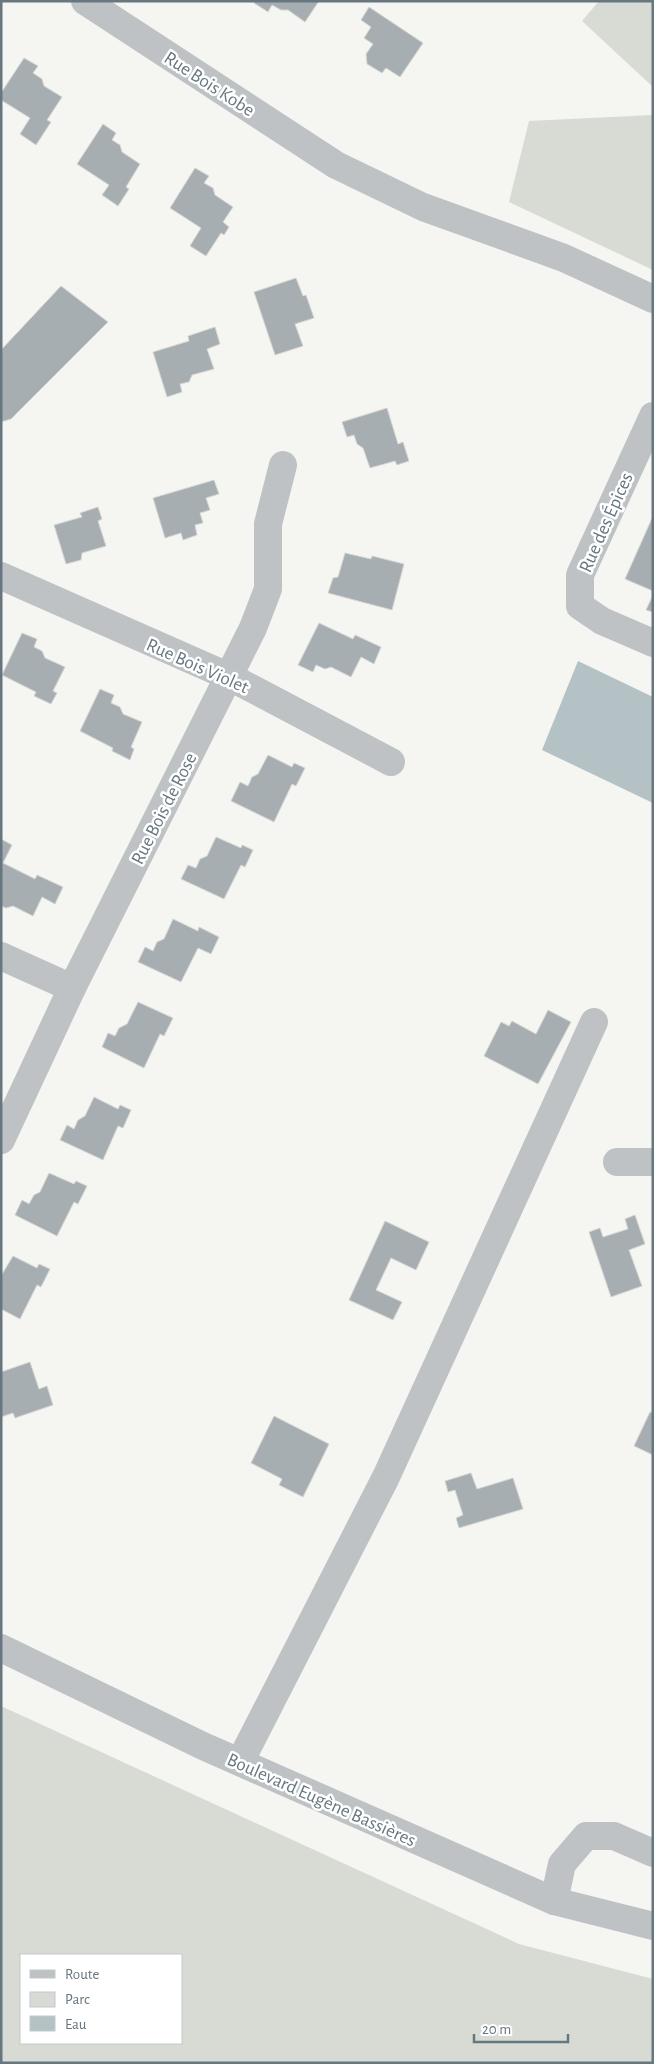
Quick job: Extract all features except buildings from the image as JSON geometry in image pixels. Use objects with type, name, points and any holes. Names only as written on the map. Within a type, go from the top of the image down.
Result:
[{"type":"street","name":"Rue Bois Kobe","points":[[85,1],[336,165],[422,207],[564,258],[653,299]]},
{"type":"street","name":"Rue des Épices","points":[[653,416],[580,575],[580,606],[602,620],[653,643]]},
{"type":"street","name":"Rue Bois de Rose","points":[[1,1140],[72,988],[230,678],[253,628],[268,589],[268,524],[283,465]]},
{"type":"street","name":"Rue Bois Violet","points":[[1,576],[230,678],[391,762]]},
{"type":"street","points":[[1,956],[72,988]]},
{"type":"street","points":[[240,1762],[386,1477],[594,1022]]},
{"type":"street","points":[[618,1162],[653,1162]]},
{"type":"street","name":"Boulevard Eugène Bassières","points":[[1,1648],[240,1762],[554,1901],[653,1926]]},
{"type":"street","points":[[554,1901],[562,1864],[586,1836],[614,1836],[653,1852]]},
{"type":"green space","points":[[599,1],[653,1],[653,87],[582,21]]},
{"type":"green space","points":[[653,115],[653,270],[509,202],[529,121]]},
{"type":"green space","points":[[1,1706],[519,1944],[653,1979],[653,2063],[1,2063]]},
{"type":"water","points":[[578,661],[653,697],[653,803],[542,750]]}]
